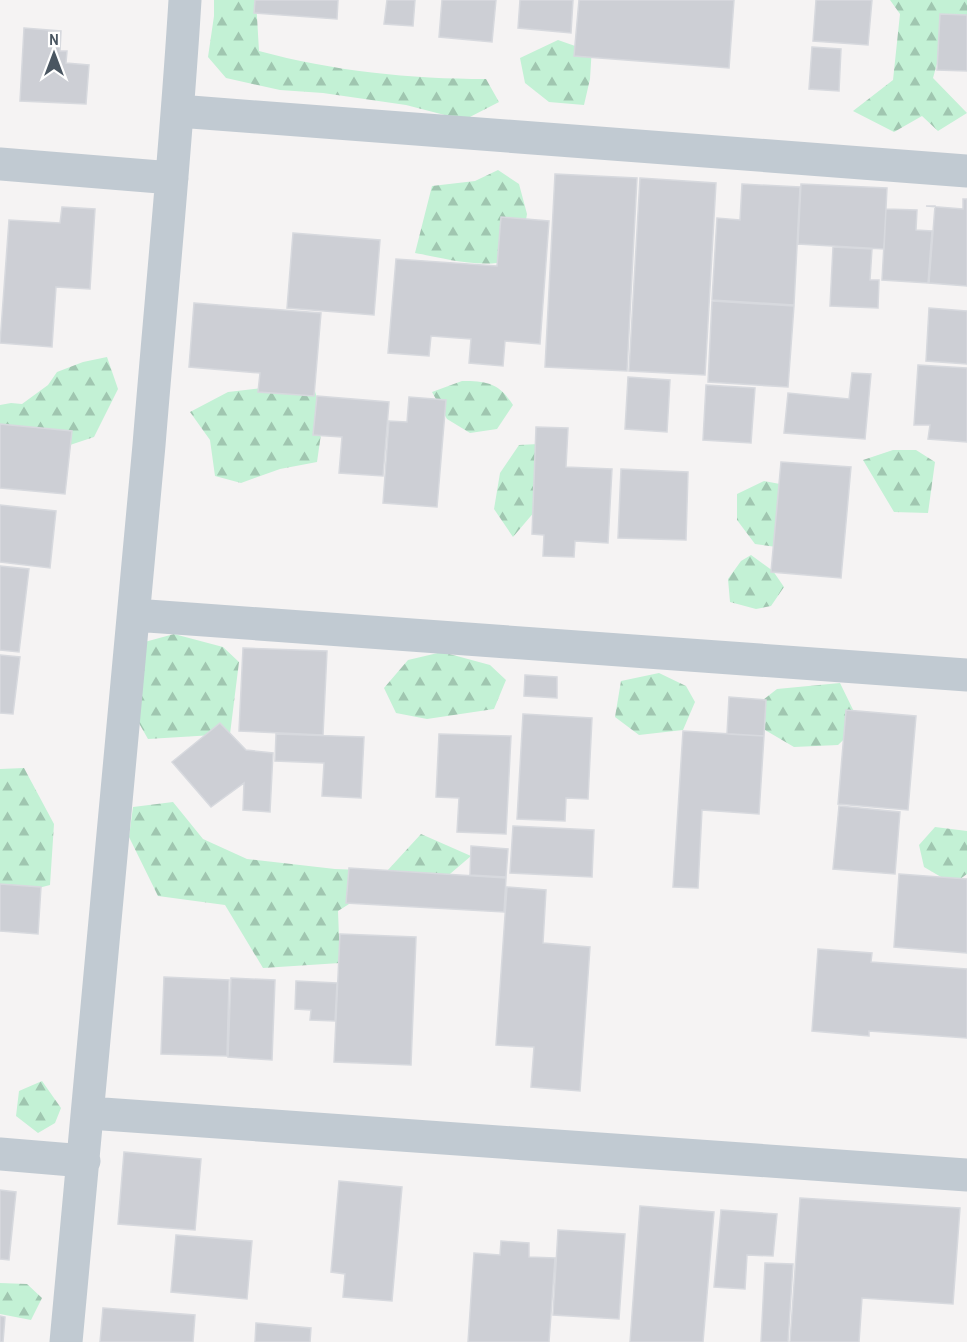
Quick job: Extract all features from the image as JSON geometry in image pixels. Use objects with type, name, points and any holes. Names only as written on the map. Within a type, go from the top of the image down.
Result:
[{"type":"street","points":[[66,1342],[134,615],[178,111],[185,0]]},
{"type":"street","points":[[178,111],[967,171]]},
{"type":"street","points":[[0,164],[172,178]]},
{"type":"street","points":[[134,615],[967,675]]},
{"type":"street","points":[[89,1113],[967,1175]]},
{"type":"street","points":[[0,1154],[84,1161]]},
{"type":"green space","points":[[214,0],[256,0],[259,51],[343,69],[429,77],[486,79],[499,102],[464,120],[406,105],[323,93],[280,90],[226,78],[208,57]]},
{"type":"green space","points":[[890,0],[967,0],[967,41],[938,60],[933,78],[967,113],[938,131],[922,116],[894,132],[853,111],[893,80],[900,14]]},
{"type":"green space","points":[[558,40],[578,47],[592,46],[590,79],[584,105],[549,102],[525,83],[520,58]]},
{"type":"green space","points":[[498,170],[519,184],[527,214],[520,255],[497,263],[483,264],[415,253],[432,186],[475,181]]},
{"type":"green space","points":[[107,357],[118,389],[94,437],[64,447],[0,437],[0,405],[22,404],[48,385],[57,372],[83,362]]},
{"type":"green space","points":[[294,376],[315,391],[323,420],[317,462],[280,469],[241,483],[215,476],[210,440],[190,412],[228,392],[271,387]]},
{"type":"green space","points":[[462,381],[492,385],[508,398],[513,405],[497,429],[470,433],[447,419],[432,392]]},
{"type":"green space","points":[[538,444],[547,497],[513,537],[494,509],[500,473],[519,445]]},
{"type":"green space","points":[[893,450],[916,450],[935,462],[928,513],[894,512],[863,460]]},
{"type":"green space","points":[[764,481],[780,484],[784,548],[755,544],[737,520],[737,494]]},
{"type":"green space","points":[[751,555],[773,571],[784,587],[771,606],[756,609],[730,602],[728,579],[741,561]]},
{"type":"green space","points":[[174,634],[223,647],[239,662],[230,734],[148,739],[128,704],[141,643]]},
{"type":"green space","points":[[442,652],[490,665],[506,680],[494,709],[427,719],[396,713],[384,688],[408,660]]},
{"type":"green space","points":[[659,673],[686,686],[695,702],[683,730],[639,735],[615,717],[621,681]]},
{"type":"green space","points":[[840,683],[860,724],[838,745],[794,747],[765,730],[754,707],[777,689]]},
{"type":"green space","points":[[24,768],[54,824],[50,885],[0,898],[0,769]]},
{"type":"green space","points":[[173,802],[203,839],[247,859],[335,869],[387,871],[421,834],[471,856],[430,891],[368,892],[338,911],[340,963],[263,968],[225,905],[158,896],[129,837],[133,807]]},
{"type":"green space","points":[[935,827],[967,831],[967,874],[953,884],[924,867],[919,845]]},
{"type":"green space","points":[[42,1081],[61,1108],[55,1123],[38,1133],[16,1116],[19,1091]]},
{"type":"green space","points":[[0,1283],[27,1284],[42,1298],[31,1320],[0,1314]]},
{"type":"building","points":[[255,0],[338,0],[337,19],[254,13]]},
{"type":"building","points":[[387,0],[415,0],[413,26],[384,24]]},
{"type":"building","points":[[442,0],[496,0],[492,42],[439,37]]},
{"type":"building","points":[[520,0],[573,0],[571,33],[518,28]]},
{"type":"building","points":[[579,0],[734,0],[729,68],[574,56]]},
{"type":"building","points":[[816,0],[872,0],[868,45],[813,41]]},
{"type":"building","points":[[940,14],[967,15],[967,71],[937,70]]},
{"type":"building","points":[[24,28],[61,31],[60,51],[67,51],[66,63],[89,65],[86,104],[20,101]]},
{"type":"building","points":[[812,47],[841,49],[839,91],[809,89]]},
{"type":"building","points":[[555,174],[637,178],[627,371],[545,367]]},
{"type":"building","points":[[640,178],[716,183],[705,375],[629,371]]},
{"type":"building","points":[[742,184],[800,187],[794,305],[712,300],[717,218],[740,220]]},
{"type":"building","points":[[801,184],[887,188],[884,249],[798,244]]},
{"type":"building","points":[[963,199],[967,199],[967,286],[929,283],[935,207],[963,209]]},
{"type":"building","points":[[62,207],[95,209],[90,289],[56,287],[52,347],[0,343],[9,220],[60,223]]},
{"type":"building","points":[[886,209],[917,210],[916,230],[932,231],[928,283],[882,280]]},
{"type":"building","points":[[501,217],[549,221],[540,344],[505,341],[503,366],[469,363],[471,339],[431,336],[429,356],[388,353],[396,259],[497,266]]},
{"type":"building","points":[[293,233],[380,240],[374,315],[287,308]]},
{"type":"building","points":[[833,247],[872,249],[870,280],[879,280],[878,308],[830,306]]},
{"type":"building","points":[[712,301],[794,306],[788,387],[708,382]]},
{"type":"building","points":[[194,303],[321,313],[314,396],[258,392],[260,373],[189,367]]},
{"type":"building","points":[[929,308],[967,311],[967,364],[926,361]]},
{"type":"building","points":[[918,365],[967,368],[967,442],[928,439],[930,425],[914,425]]},
{"type":"building","points":[[852,373],[871,374],[865,439],[784,433],[788,393],[849,399]]},
{"type":"building","points":[[628,377],[670,380],[667,432],[625,429]]},
{"type":"building","points":[[706,385],[755,388],[751,443],[703,440]]},
{"type":"building","points":[[317,396],[389,402],[383,476],[339,473],[342,437],[313,435]]},
{"type":"building","points":[[409,397],[446,400],[437,507],[383,503],[389,421],[407,422]]},
{"type":"building","points":[[0,424],[72,431],[65,494],[0,488]]},
{"type":"building","points":[[536,427],[568,428],[566,467],[612,469],[608,543],[575,541],[574,557],[543,556],[544,535],[532,534]]},
{"type":"building","points":[[781,462],[851,467],[841,578],[771,572]]},
{"type":"building","points":[[621,469],[688,472],[686,540],[618,538]]},
{"type":"building","points":[[0,505],[56,511],[50,568],[0,562]]},
{"type":"building","points":[[0,566],[29,569],[19,652],[0,650]]},
{"type":"building","points":[[243,648],[327,651],[323,735],[239,731]]},
{"type":"building","points":[[0,655],[20,657],[13,714],[0,713]]},
{"type":"building","points":[[525,675],[557,677],[557,698],[524,696]]},
{"type":"building","points":[[729,697],[766,700],[764,736],[727,734]]},
{"type":"building","points":[[846,710],[916,716],[908,810],[838,804]]},
{"type":"building","points":[[523,714],[592,718],[588,799],[566,798],[565,821],[517,819]]},
{"type":"building","points":[[220,723],[246,750],[273,753],[270,812],[243,810],[244,783],[211,807],[172,762]]},
{"type":"building","points":[[683,731],[764,736],[759,814],[702,810],[698,888],[673,887]]},
{"type":"building","points":[[276,734],[364,737],[361,798],[322,796],[324,763],[275,761]]},
{"type":"building","points":[[439,734],[511,736],[506,834],[457,832],[459,798],[436,797]]},
{"type":"building","points":[[839,806],[900,812],[895,874],[833,869]]},
{"type":"building","points":[[513,826],[594,830],[592,877],[510,873]]},
{"type":"building","points":[[471,846],[508,849],[506,877],[470,875]]},
{"type":"building","points":[[349,868],[506,878],[504,912],[346,903]]},
{"type":"building","points":[[899,874],[967,879],[967,953],[894,947]]},
{"type":"building","points":[[0,884],[41,887],[38,934],[0,931]]},
{"type":"building","points":[[507,887],[546,890],[543,943],[590,947],[580,1091],[531,1087],[534,1047],[496,1045]]},
{"type":"building","points":[[340,934],[416,937],[411,1065],[334,1062]]},
{"type":"building","points":[[818,949],[872,953],[871,962],[967,969],[967,1038],[869,1031],[869,1036],[812,1031]]},
{"type":"building","points":[[164,977],[229,980],[227,1056],[161,1054]]},
{"type":"building","points":[[231,978],[275,980],[272,1060],[228,1057]]},
{"type":"building","points":[[296,981],[337,983],[335,1021],[310,1020],[311,1010],[295,1009]]},
{"type":"building","points":[[124,1152],[201,1159],[195,1230],[118,1224]]},
{"type":"building","points":[[339,1181],[402,1187],[392,1301],[343,1297],[345,1274],[331,1272]]},
{"type":"building","points":[[0,1190],[16,1192],[9,1260],[0,1259]]},
{"type":"building","points":[[800,1198],[960,1208],[953,1304],[862,1298],[859,1342],[790,1342]]},
{"type":"building","points":[[640,1206],[714,1212],[703,1342],[630,1342]]},
{"type":"building","points":[[721,1210],[777,1214],[773,1256],[747,1255],[745,1289],[714,1287]]},
{"type":"building","points":[[558,1230],[625,1234],[619,1319],[553,1315]]},
{"type":"building","points":[[176,1235],[252,1241],[247,1299],[171,1292]]},
{"type":"building","points":[[501,1241],[529,1243],[529,1257],[555,1258],[549,1342],[468,1342],[474,1253],[500,1255]]},
{"type":"building","points":[[765,1263],[793,1264],[788,1342],[761,1342]]},
{"type":"building","points":[[103,1308],[195,1315],[193,1342],[100,1342]]},
{"type":"building","points":[[0,1316],[5,1317],[3,1342],[0,1342]]},
{"type":"building","points":[[256,1323],[311,1328],[310,1342],[255,1342]]}]
